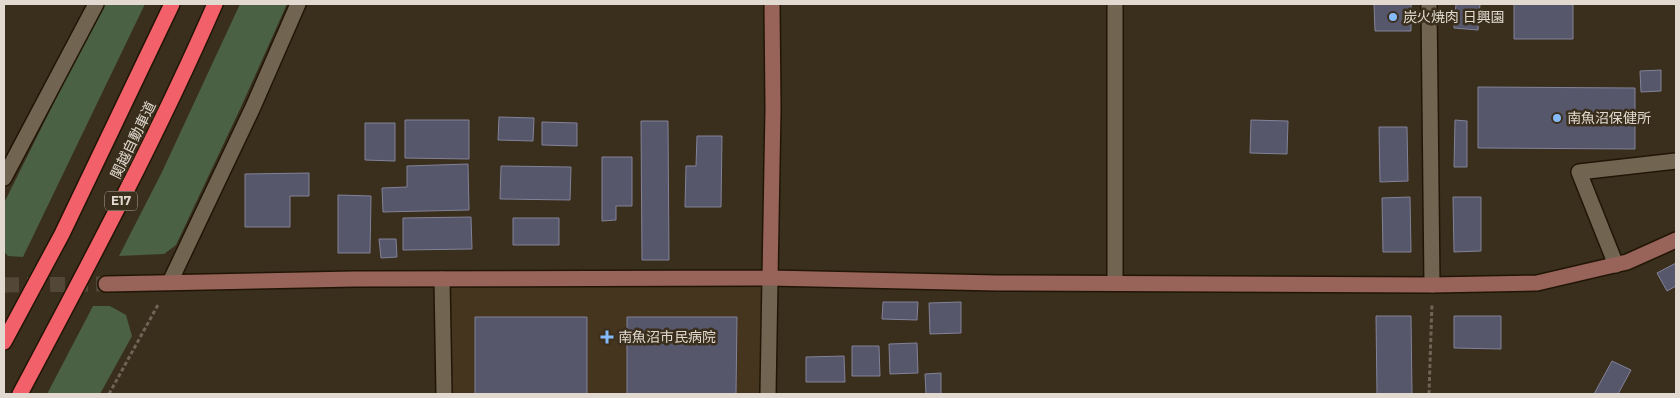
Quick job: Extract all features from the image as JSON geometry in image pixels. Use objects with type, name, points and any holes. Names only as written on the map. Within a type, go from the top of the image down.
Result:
[{"type":"highway","name":"関越自動車道","points":[[4,342],[62,234],[172,4]]},
{"type":"highway","name":"関越自動車道","points":[[20,394],[100,243],[188,64],[214,4]]},
{"type":"street","points":[[4,178],[96,4]]},
{"type":"street","points":[[170,282],[254,107],[298,4]]},
{"type":"street","points":[[768,394],[773,109],[772,4]]},
{"type":"street","points":[[1115,4],[1115,283]]},
{"type":"street","points":[[1429,4],[1432,284]]},
{"type":"street","points":[[1616,265],[1579,172],[1676,161]]},
{"type":"street","points":[[106,284],[442,279],[770,278],[997,283],[1537,283],[1627,262],[1676,240]]},
{"type":"street","points":[[442,279],[444,394]]},
{"type":"path","points":[[109,394],[170,282]]},
{"type":"path","points":[[1429,394],[1432,284]]},
{"type":"shaded area","name":"南魚沼市民病院","points":[[770,278],[774,394],[444,394],[442,279]]},
{"type":"green space","points":[[103,4],[145,4],[23,257],[8,256],[4,252],[4,203]]},
{"type":"green space","points":[[240,4],[287,4],[176,245],[164,254],[119,256],[162,172]]},
{"type":"green space","points":[[93,306],[110,306],[126,315],[132,336],[100,394],[47,394]]},
{"type":"building","name":"炭火焼肉 日興園","points":[[1374,4],[1411,4],[1411,31],[1375,31]]},
{"type":"building","points":[[1456,4],[1480,4],[1478,30],[1454,28]]},
{"type":"building","points":[[1514,4],[1573,4],[1573,39],[1514,39]]},
{"type":"building","points":[[1661,70],[1661,91],[1641,92],[1640,71]]},
{"type":"building","name":"南魚沼保健所","points":[[1478,87],[1635,88],[1635,149],[1478,148]]},
{"type":"building","points":[[499,117],[534,118],[533,141],[498,140]]},
{"type":"building","points":[[405,120],[469,120],[469,159],[405,158]]},
{"type":"building","points":[[1251,120],[1288,121],[1287,154],[1250,153]]},
{"type":"building","points":[[1455,120],[1467,121],[1467,167],[1454,167]]},
{"type":"building","points":[[641,121],[668,121],[669,260],[642,260]]},
{"type":"building","points":[[542,122],[577,123],[577,146],[542,145]]},
{"type":"building","points":[[365,123],[395,123],[395,161],[365,160]]},
{"type":"building","points":[[1379,127],[1407,127],[1408,181],[1380,182]]},
{"type":"building","points":[[697,136],[722,136],[721,207],[685,207],[686,166],[696,166]]},
{"type":"building","points":[[602,157],[632,157],[632,206],[616,206],[616,220],[602,221]]},
{"type":"building","points":[[468,164],[469,210],[383,212],[382,188],[407,187],[407,166]]},
{"type":"building","points":[[501,166],[571,167],[570,200],[500,199]]},
{"type":"building","points":[[309,173],[309,196],[290,196],[290,227],[245,227],[245,174]]},
{"type":"building","points":[[338,195],[371,196],[370,253],[338,253]]},
{"type":"building","points":[[1410,197],[1411,252],[1383,252],[1382,198]]},
{"type":"building","points":[[1453,197],[1481,197],[1481,251],[1454,252]]},
{"type":"building","points":[[471,217],[472,249],[403,250],[403,218]]},
{"type":"building","points":[[513,218],[559,218],[559,245],[513,245]]},
{"type":"building","points":[[379,239],[396,239],[397,257],[381,258]]},
{"type":"building","points":[[1676,263],[1676,286],[1667,291],[1657,273]]},
{"type":"building","points":[[883,302],[918,302],[917,320],[882,319]]},
{"type":"building","points":[[961,302],[961,333],[930,334],[929,303]]},
{"type":"building","points":[[1376,316],[1411,316],[1412,394],[1377,394]]},
{"type":"building","points":[[1454,316],[1501,316],[1501,349],[1454,348]]},
{"type":"building","points":[[475,317],[587,317],[587,394],[475,394]]},
{"type":"building","points":[[627,317],[737,317],[736,394],[627,394]]},
{"type":"building","points":[[917,343],[918,373],[890,374],[889,344]]},
{"type":"building","points":[[852,346],[879,346],[880,376],[852,376]]},
{"type":"building","points":[[844,356],[845,382],[806,382],[806,357]]},
{"type":"building","points":[[1612,361],[1631,370],[1618,394],[1594,394]]},
{"type":"building","points":[[941,373],[941,394],[926,394],[925,374]]},
{"type":"tunnel","points":[[4,285],[106,284]]},
{"type":"place","name":"炭火焼肉 日興園","points":[[1393,17]]},
{"type":"place","name":"南魚沼保健所","points":[[1557,118]]},
{"type":"place","name":"南魚沼市民病院","points":[[607,337]]}]
